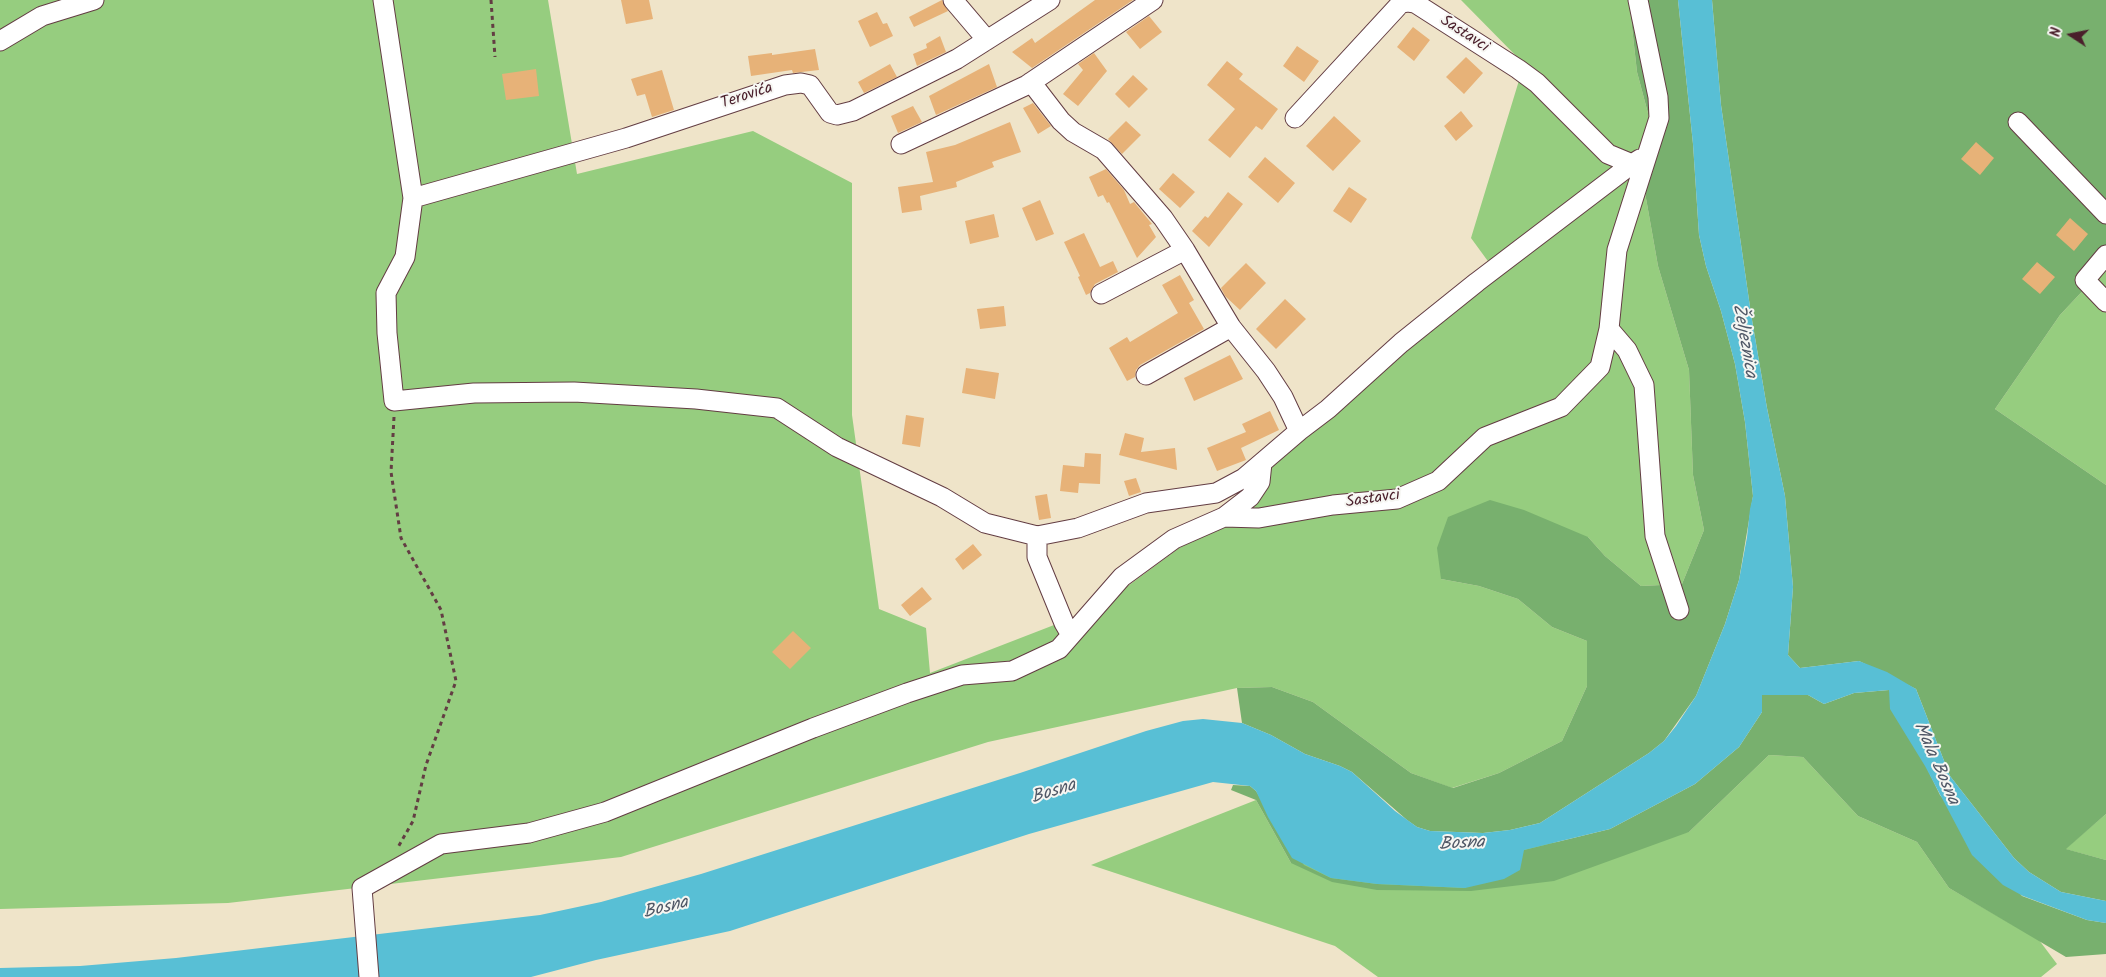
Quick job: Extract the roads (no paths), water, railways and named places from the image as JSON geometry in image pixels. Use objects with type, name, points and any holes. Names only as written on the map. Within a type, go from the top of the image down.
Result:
[{"type":"street","points":[[0,41],[42,16],[94,0]]},
{"type":"street","points":[[383,0],[412,198],[405,257],[386,293],[387,333],[394,402],[474,392],[574,392],[696,399],[777,408],[837,447],[942,496],[985,523],[1037,536],[1078,528],[1146,503],[1216,493],[1244,478],[1299,430],[1328,409],[1400,343],[1477,282],[1639,160]]},
{"type":"street","points":[[954,0],[987,40]]},
{"type":"street","name":"Terovića","points":[[412,198],[626,138],[785,85],[801,82],[810,85],[830,113],[837,115],[853,111],[948,63],[1050,0]]},
{"type":"street","points":[[901,144],[1031,82],[1153,0]]},
{"type":"street","name":"Sastavci","points":[[1224,516],[1259,518],[1333,505],[1397,500],[1438,481],[1485,437],[1561,407],[1600,367],[1609,330],[1617,250],[1639,160],[1654,139],[1659,118],[1658,97],[1638,0]]},
{"type":"street","name":"Sastavci","points":[[1295,118],[1401,3],[1408,2],[1415,3],[1518,69],[1537,84],[1608,154],[1639,160]]},
{"type":"street","points":[[1031,82],[1066,126],[1100,147],[1163,218],[1185,250],[1231,327],[1266,371],[1283,397],[1299,430]]},
{"type":"street","points":[[2018,122],[2106,214]]},
{"type":"street","points":[[1101,294],[1185,250]]},
{"type":"street","points":[[2106,255],[2085,280],[2106,302]]},
{"type":"street","points":[[1146,376],[1231,327]]},
{"type":"street","points":[[1609,330],[1627,350],[1644,386],[1655,536],[1679,610]]},
{"type":"street","points":[[369,977],[362,888],[441,844],[529,833],[605,812],[813,728],[907,693],[962,675],[1012,671],[1059,649],[1122,577],[1174,539],[1224,516],[1250,497],[1260,482],[1262,463]]},
{"type":"street","points":[[1037,536],[1037,556],[1064,623],[1071,635]]},
{"type":"water","points":[[1678,0],[1712,0],[1721,105],[1751,314],[1767,408],[1785,496],[1793,587],[1788,655],[1800,668],[1859,661],[1887,672],[1916,689],[1950,776],[2014,858],[2029,872],[2061,892],[2106,901],[2106,923],[2087,920],[2023,896],[2003,885],[1972,855],[1925,766],[1890,709],[1889,690],[1854,693],[1824,704],[1808,695],[1762,695],[1762,712],[1739,747],[1695,784],[1610,829],[1524,850],[1520,870],[1504,879],[1465,888],[1377,884],[1331,878],[1292,858],[1268,817],[1256,791],[1250,786],[1213,782],[1029,834],[730,931],[596,960],[531,977],[0,977],[0,968],[80,966],[176,958],[540,915],[601,902],[701,874],[1146,731],[1183,721],[1203,719],[1242,723],[1271,735],[1305,754],[1352,772],[1395,811],[1417,827],[1430,831],[1483,833],[1510,830],[1540,823],[1649,753],[1664,741],[1676,726],[1696,696],[1725,624],[1739,580],[1747,537],[1753,496],[1745,422],[1735,364],[1721,311],[1706,266],[1699,235],[1693,144]]},
{"type":"water label","name":"Željeznica","points":[[1743,341]]},
{"type":"water label","name":"Mala Bosna","points":[[1935,764]]},
{"type":"water label","name":"Bosna","points":[[1054,793]]},
{"type":"water label","name":"Bosna","points":[[1462,845]]},
{"type":"water label","name":"Bosna","points":[[666,909]]}]
